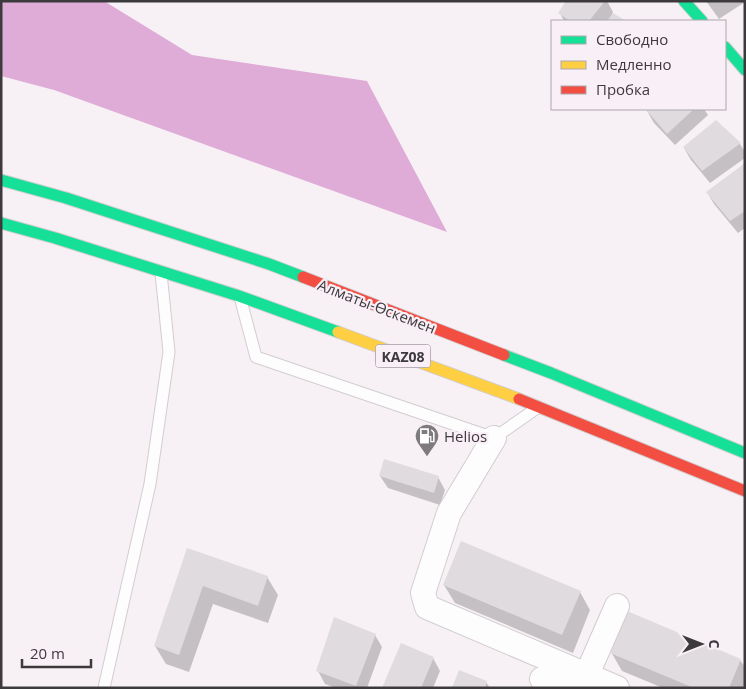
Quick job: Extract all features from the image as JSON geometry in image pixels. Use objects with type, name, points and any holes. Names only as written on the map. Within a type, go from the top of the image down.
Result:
[{"type":"main road","points":[[684,1],[701,20]]},
{"type":"main road","points":[[726,48],[745,70]]},
{"type":"main road","name":"Алматы-Өскемен","points":[[1,180],[66,198],[269,264],[551,373],[745,452]]},
{"type":"main road","name":"KAZ08","points":[[1,223],[239,296],[540,406],[745,491]]},
{"type":"street","points":[[494,438],[449,513],[423,594],[427,607],[584,681],[617,688]]},
{"type":"street","points":[[584,681],[617,606]]},
{"type":"lane","points":[[104,688],[150,484],[169,352],[161,271]]},
{"type":"lane","points":[[239,296],[256,357],[494,438],[540,406]]},
{"type":"shaded area","points":[[1,1],[104,1],[192,55],[367,81],[447,232],[54,90],[1,76]]},
{"type":"building","points":[[566,1],[605,1],[590,20],[568,20],[558,13]]},
{"type":"building","points":[[613,13],[624,20],[608,20]]},
{"type":"building","points":[[646,110],[693,110],[667,134]]},
{"type":"building","points":[[716,120],[741,143],[702,171],[683,147]]},
{"type":"building","points":[[745,163],[745,211],[730,221],[706,192]]},
{"type":"building","points":[[384,459],[439,476],[434,493],[379,476]]},
{"type":"building","points":[[461,541],[581,591],[562,635],[443,585]]},
{"type":"building","points":[[187,548],[268,576],[258,606],[203,586],[179,655],[154,646]]},
{"type":"building","points":[[627,611],[741,659],[729,688],[694,688],[610,653]]},
{"type":"building","points":[[334,617],[376,634],[356,686],[316,671]]},
{"type":"building","points":[[401,643],[434,657],[421,688],[382,688]]},
{"type":"building","points":[[459,670],[487,681],[485,688],[452,688]]},
{"type":"traffic: fast","points":[[684,1],[701,20]]},
{"type":"traffic: fast","points":[[726,48],[745,70]]},
{"type":"traffic: fast","points":[[1,180],[66,198],[269,264],[303,277]]},
{"type":"traffic: fast","points":[[1,223],[239,296],[338,332]]},
{"type":"traffic: fast","points":[[504,355],[745,453]]},
{"type":"traffic: slow","points":[[338,332],[519,399]]},
{"type":"traffic: jam","points":[[303,277],[504,355]]},
{"type":"traffic: jam","points":[[519,399],[745,491]]},
{"type":"place","name":"Helios","points":[[427,457]]}]
